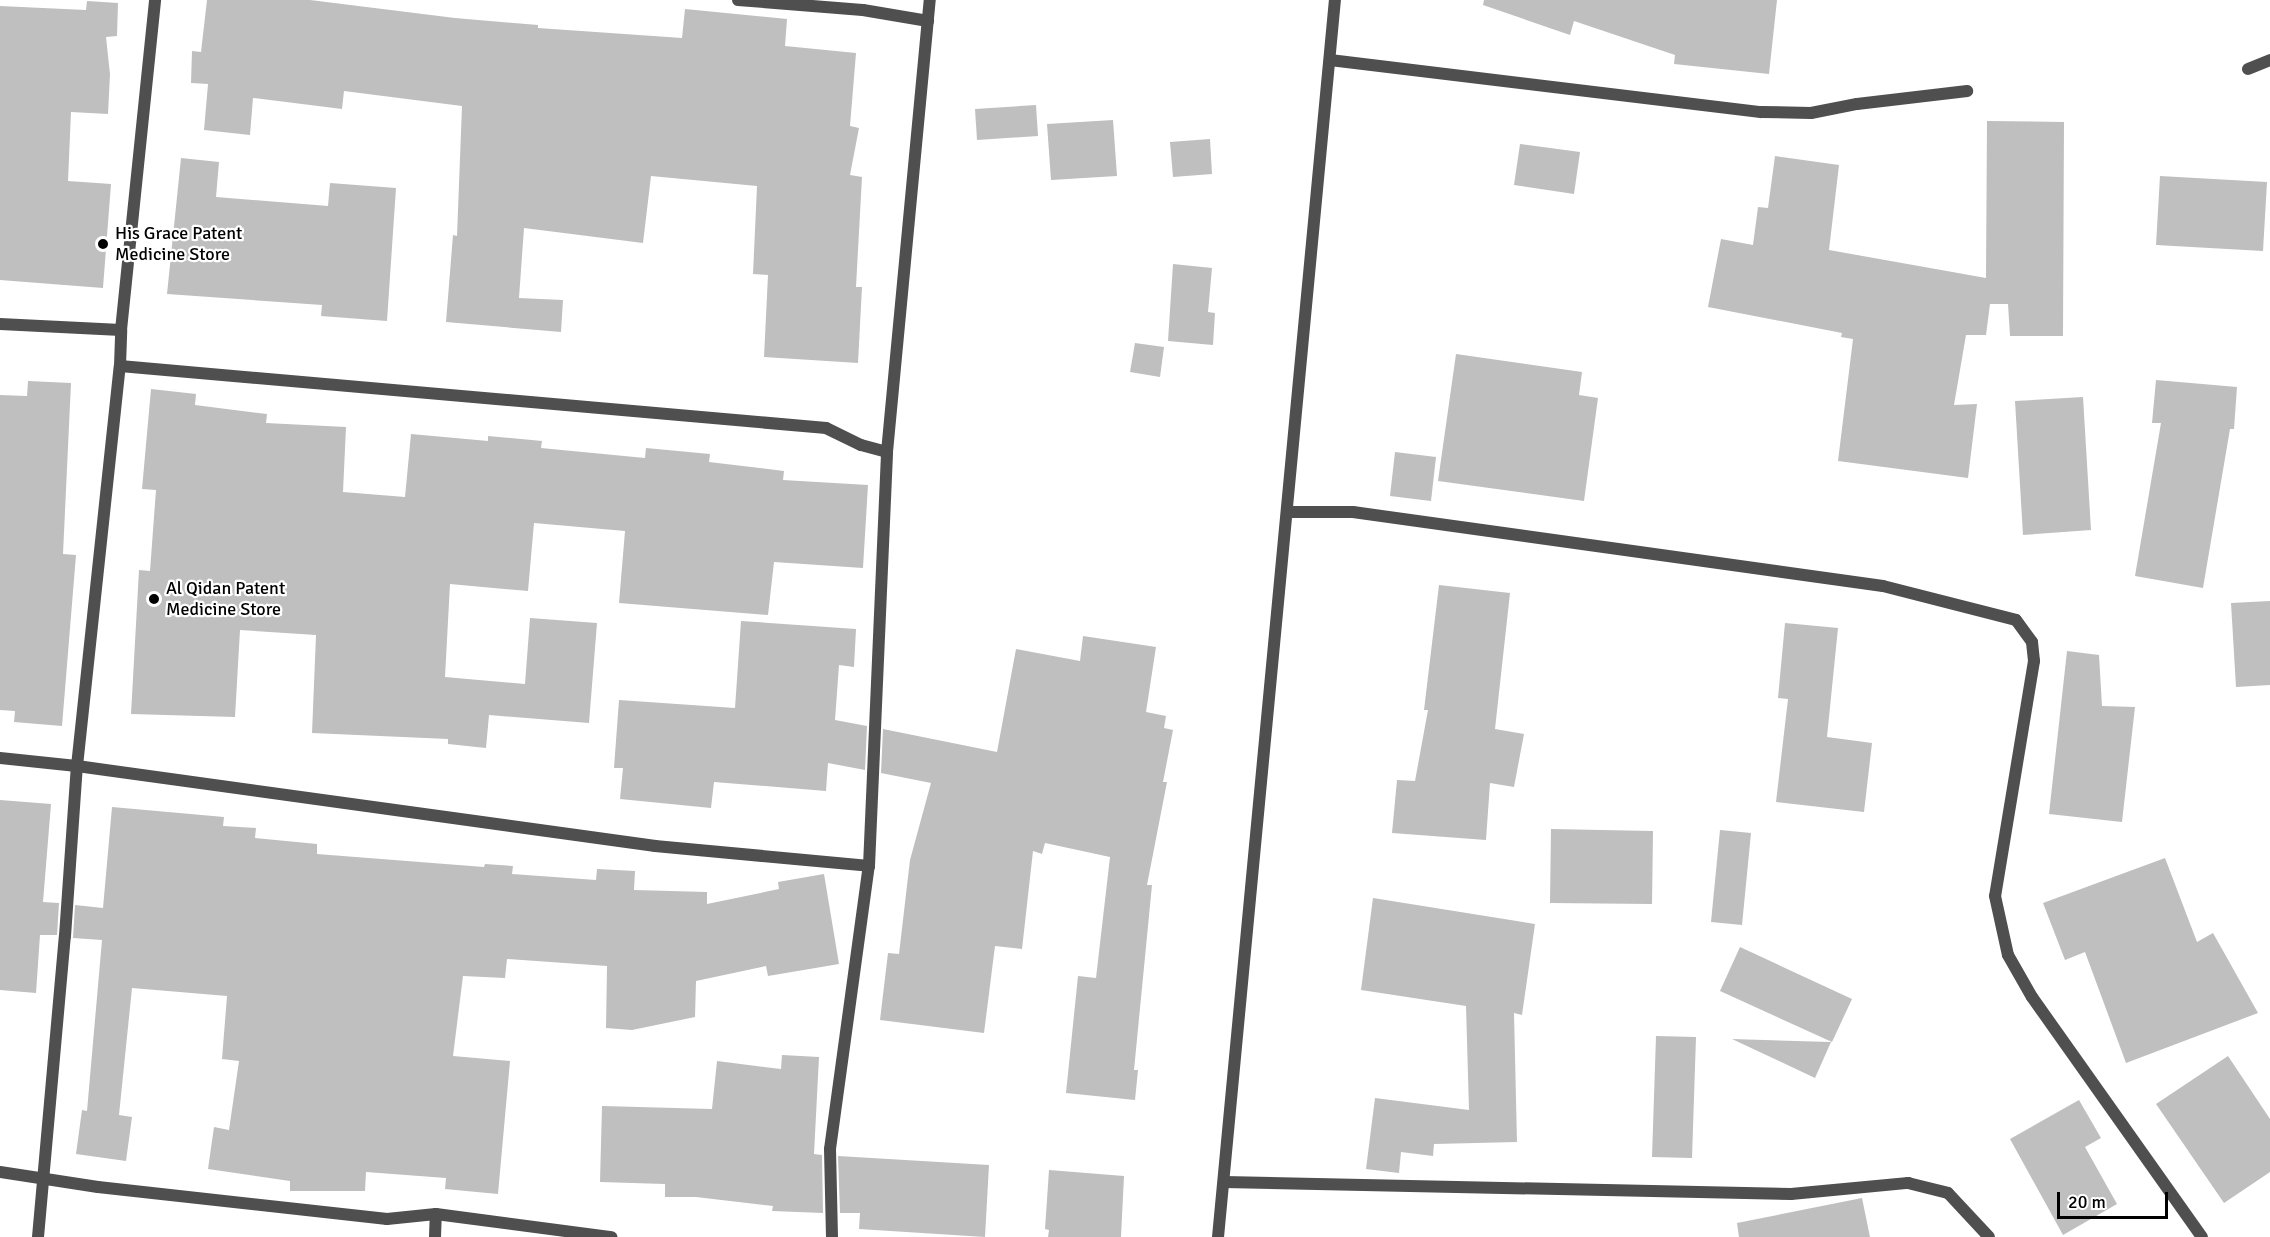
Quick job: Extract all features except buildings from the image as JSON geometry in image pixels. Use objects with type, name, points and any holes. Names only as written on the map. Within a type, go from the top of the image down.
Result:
[{"type":"street","points":[[38,1237],[45,1180],[77,766],[120,366],[121,330],[155,0]]},
{"type":"street","points":[[738,0],[863,10],[928,21]]},
{"type":"street","points":[[832,1237],[830,1149],[869,866],[887,452],[930,0]]},
{"type":"street","points":[[1218,1237],[1289,512],[1335,0]]},
{"type":"street","points":[[1330,60],[1761,112],[1812,113],[1857,104],[1967,90]]},
{"type":"street","points":[[2248,69],[2270,60]]},
{"type":"street","points":[[0,324],[121,330]]},
{"type":"street","points":[[120,366],[826,428],[861,445],[887,452]]},
{"type":"street","points":[[1289,512],[1353,512],[1883,586],[2016,620],[2032,642],[2034,661],[1995,896],[2008,955],[2032,997],[2202,1237]]},
{"type":"street","points":[[0,758],[77,766],[655,846],[869,866]]},
{"type":"street","points":[[0,1172],[45,1180],[387,1219],[436,1214],[611,1237]]},
{"type":"street","points":[[1224,1182],[1791,1194],[1908,1183],[1948,1193],[1989,1237]]},
{"type":"street","points":[[435,1237],[436,1214]]},
{"type":"place","name":"His Grace Patent Medicine Store","points":[[103,244]]},
{"type":"place","name":"Al Qidan Patent Medicine Store","points":[[154,599]]}]
